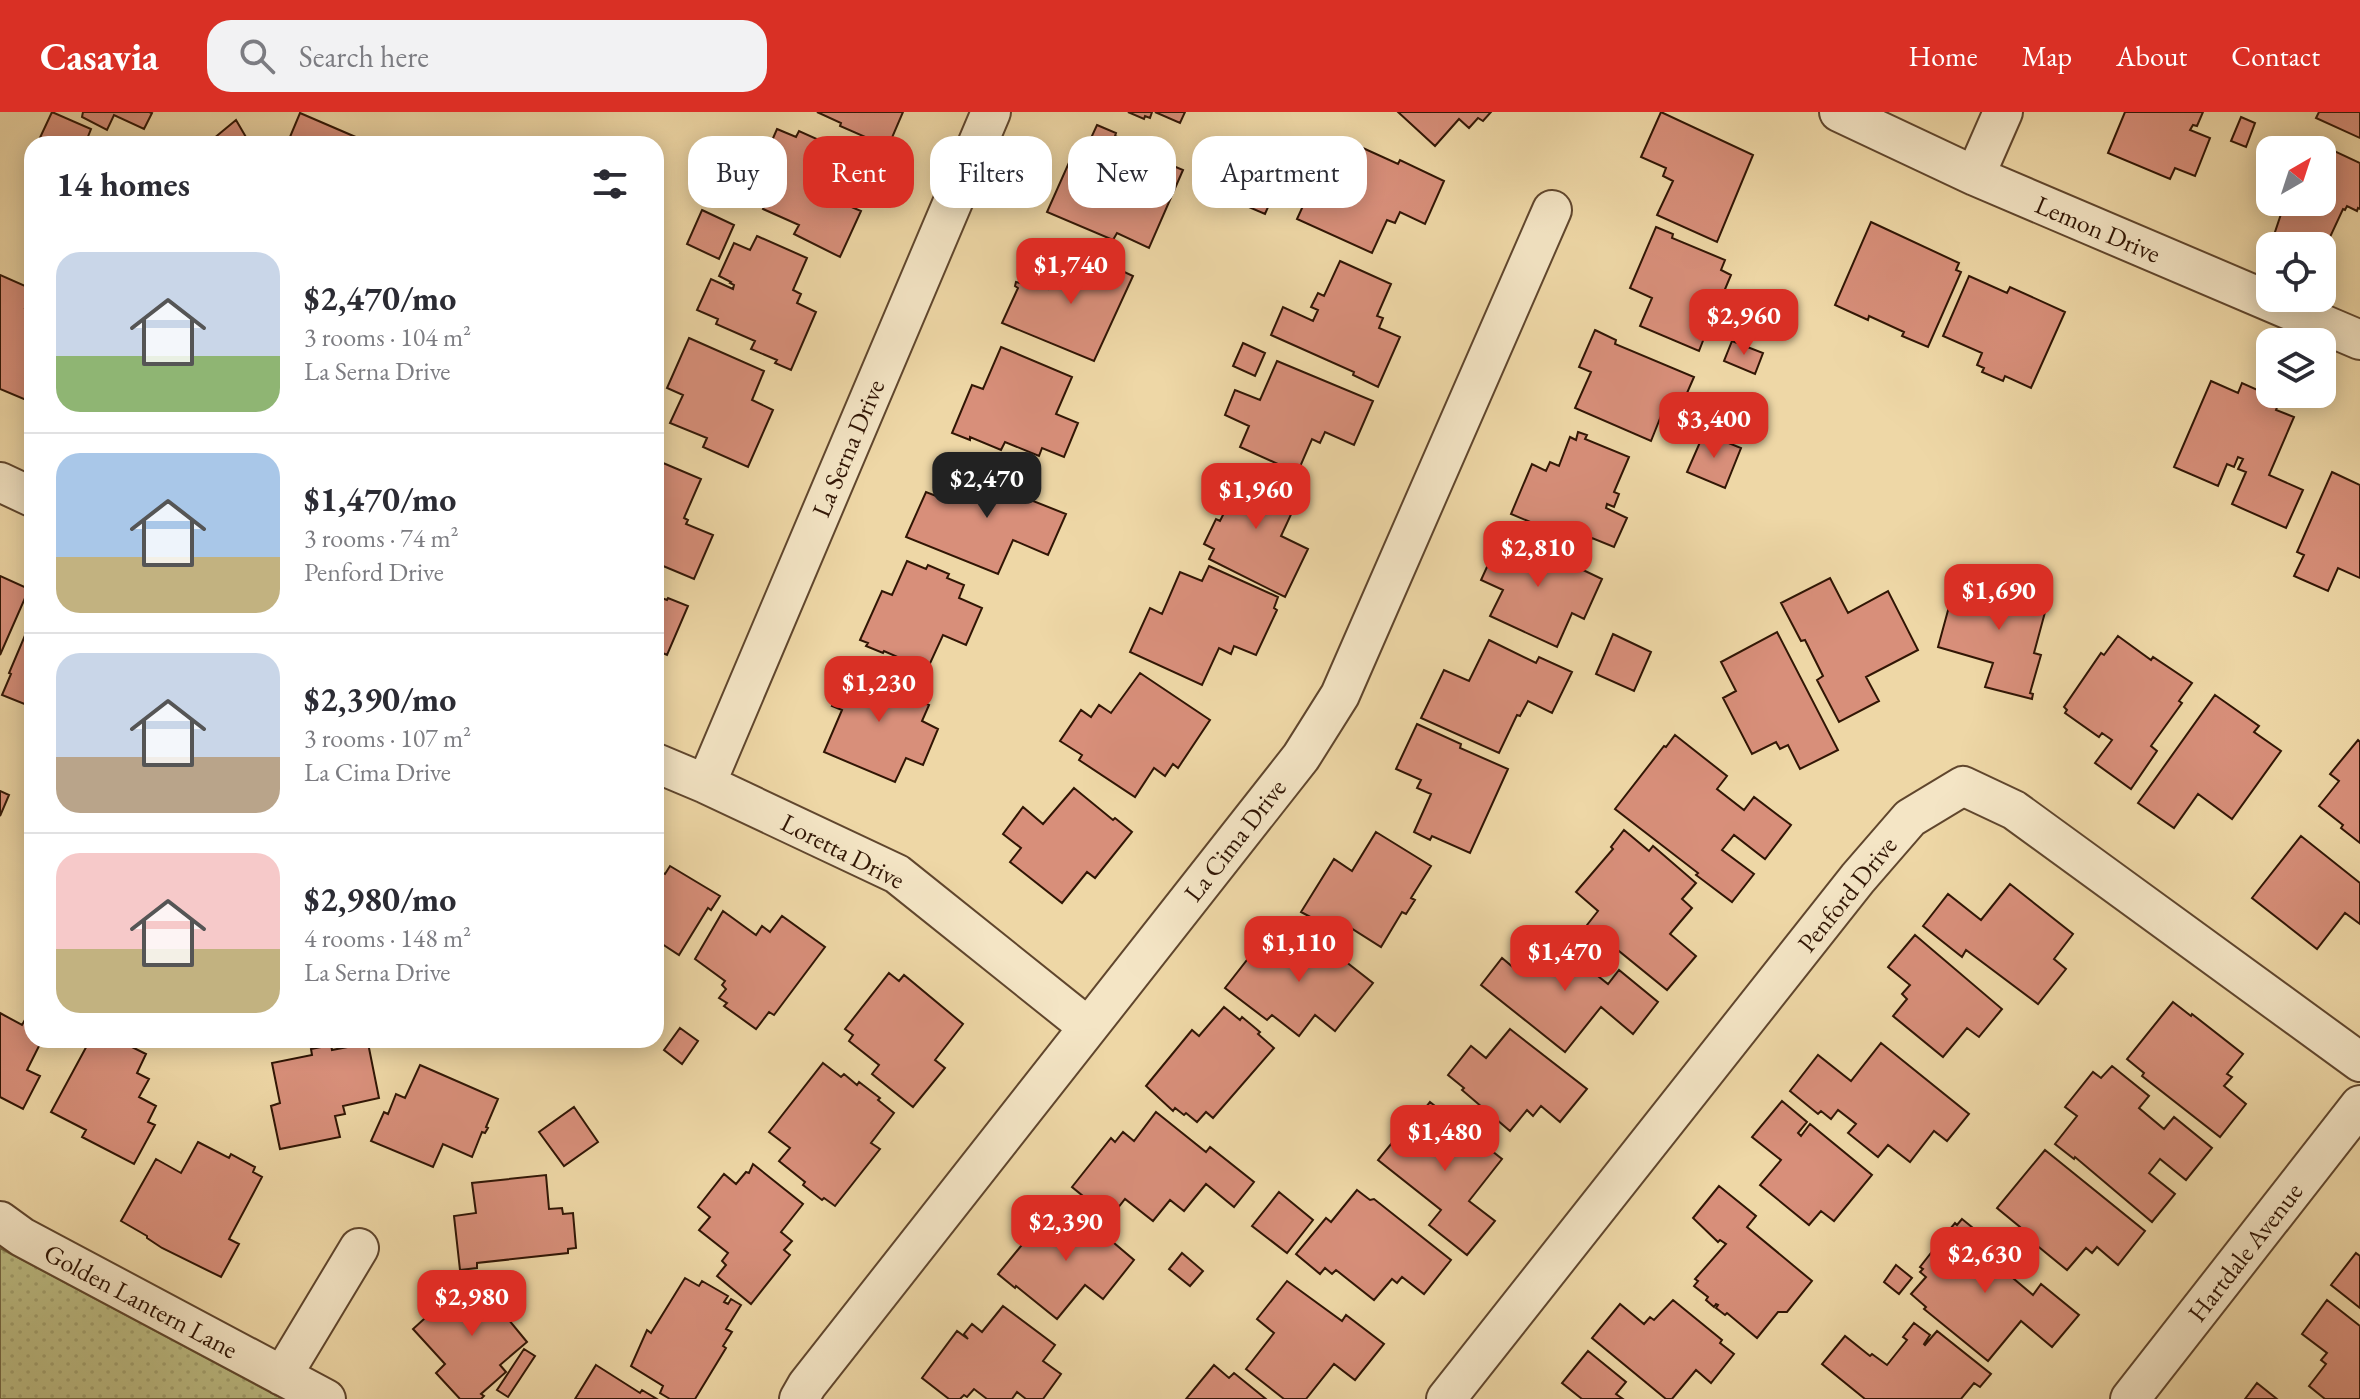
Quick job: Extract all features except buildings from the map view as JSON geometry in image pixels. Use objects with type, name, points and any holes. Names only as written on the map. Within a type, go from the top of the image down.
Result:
[{"type":"street","name":"La Serna Drive","points":[[706,784],[991,112]]},
{"type":"street","name":"Lemon Drive","points":[[1839,112],[1975,176],[2360,340]]},
{"type":"street","points":[[1975,176],[2003,112]]},
{"type":"street","name":"La Cima Drive","points":[[799,1399],[1301,757],[1340,695],[1552,210]]},
{"type":"street","points":[[0,482],[24,493]]},
{"type":"street","name":"Loretta Drive","points":[[664,766],[897,874],[1088,1027]]},
{"type":"street","name":"Penford Drive","points":[[1446,1399],[1858,878],[1910,818],[1963,786],[2014,810],[2360,1062]]},
{"type":"street","name":"Hartdale Avenue","points":[[2130,1399],[2360,1105]]},
{"type":"street","name":"Golden Lantern Lane","points":[[0,1221],[22,1237],[326,1399]]},
{"type":"street","points":[[282,1376],[359,1248]]},
{"type":"green space","points":[[0,1248],[283,1399],[0,1399]]}]
